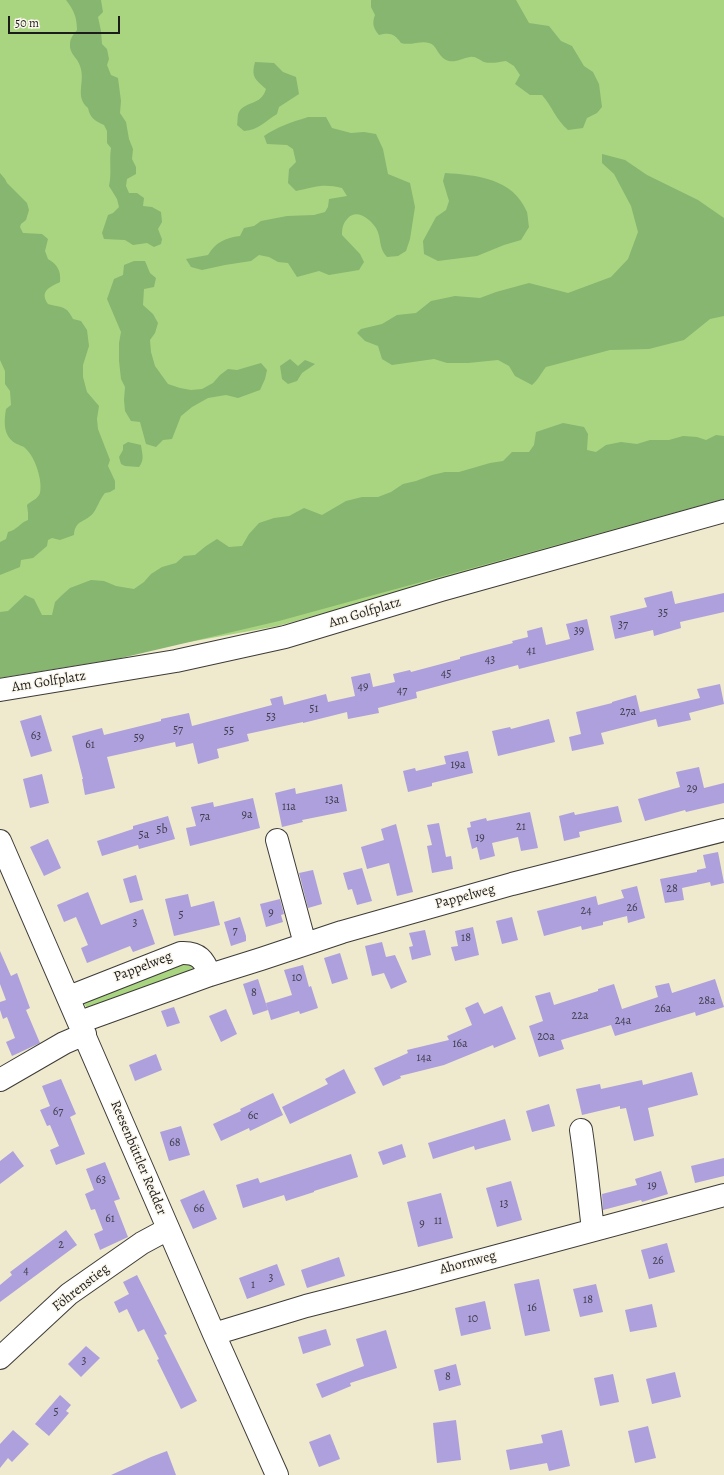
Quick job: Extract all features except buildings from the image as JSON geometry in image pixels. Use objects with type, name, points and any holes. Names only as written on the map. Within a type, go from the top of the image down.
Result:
[{"type":"street","name":"Am Golfplatz","points":[[0,690],[176,661],[285,637],[441,590],[724,511]]},
{"type":"street","name":"Pappelweg","points":[[0,1080],[64,1043],[82,1028],[210,975],[342,932],[469,896],[724,830]]},
{"type":"street","points":[[277,840],[305,944]]},
{"type":"street","name":"Reesenbüttler Redder","points":[[3,853],[82,1028],[276,1475]]},
{"type":"street","name":"Pappelweg","points":[[68,997],[181,953],[190,952],[198,956],[205,964],[210,975]]},
{"type":"street","points":[[581,1130],[587,1169],[593,1230]]},
{"type":"street","name":"Ahornweg","points":[[214,1334],[306,1306],[724,1195]]},
{"type":"street","name":"Föhrenstieg","points":[[0,1358],[69,1294],[142,1243],[168,1229]]},
{"type":"green space","points":[[0,0],[724,0],[724,500],[592,536],[468,573],[278,626],[0,676]]},
{"type":"green space","points":[[66,0],[101,0],[103,12],[98,17],[102,44],[107,49],[109,59],[107,65],[111,75],[118,78],[121,101],[120,113],[126,122],[129,139],[133,149],[132,159],[136,167],[136,174],[127,179],[126,186],[129,193],[137,193],[144,198],[143,206],[152,207],[161,212],[162,222],[158,229],[162,239],[161,244],[154,247],[147,243],[133,245],[125,240],[104,239],[102,233],[108,215],[113,213],[119,207],[117,199],[109,186],[111,148],[107,143],[107,131],[104,125],[92,117],[82,99],[82,78],[79,63],[70,47],[72,36],[77,30],[76,22],[73,11]]},
{"type":"green space","points":[[371,0],[516,0],[529,23],[549,26],[561,41],[572,46],[584,66],[593,72],[599,84],[602,107],[597,113],[587,118],[583,128],[568,130],[560,122],[542,95],[530,95],[515,84],[520,75],[514,66],[506,61],[487,63],[472,57],[449,61],[441,56],[432,44],[423,42],[405,44],[401,43],[392,34],[379,35],[375,30],[375,15],[371,7]]},
{"type":"green space","points":[[255,62],[274,63],[283,72],[296,77],[299,94],[279,107],[277,114],[262,125],[254,129],[244,131],[237,125],[239,112],[245,106],[261,98],[266,89],[255,77],[253,71]]},
{"type":"green space","points":[[308,117],[326,117],[332,128],[351,133],[364,132],[376,134],[383,149],[388,174],[410,183],[415,207],[410,239],[406,251],[398,256],[387,257],[382,250],[378,232],[374,225],[364,216],[355,214],[348,218],[345,222],[342,235],[360,254],[364,262],[359,270],[329,275],[319,271],[297,277],[288,263],[278,262],[269,257],[259,255],[251,261],[202,270],[191,267],[186,259],[208,255],[221,241],[240,236],[244,228],[254,226],[261,221],[287,216],[314,215],[325,212],[328,207],[329,199],[347,196],[342,188],[329,186],[319,186],[296,191],[288,183],[289,169],[296,162],[293,149],[287,145],[267,144],[264,136],[279,127]]},
{"type":"green space","points":[[602,154],[625,160],[647,175],[698,200],[724,218],[724,316],[710,319],[684,340],[649,349],[610,350],[546,367],[532,385],[515,376],[509,366],[498,360],[468,363],[447,363],[434,359],[392,365],[382,359],[378,346],[365,341],[357,333],[361,329],[382,324],[397,315],[416,313],[431,301],[455,296],[480,298],[529,283],[568,293],[611,277],[628,259],[638,232],[631,206],[614,174],[602,163]]},
{"type":"green space","points":[[0,173],[7,183],[27,203],[29,210],[26,220],[20,227],[23,233],[42,234],[48,239],[45,251],[48,259],[59,271],[60,282],[47,290],[45,293],[48,304],[66,309],[73,319],[81,321],[87,330],[89,346],[83,365],[83,377],[87,392],[99,406],[97,419],[98,429],[110,460],[108,466],[115,481],[115,489],[105,493],[94,512],[76,526],[74,535],[60,540],[52,538],[48,540],[47,546],[33,558],[21,560],[20,567],[0,575],[0,542],[6,539],[8,532],[14,530],[28,520],[27,505],[38,497],[41,488],[35,463],[29,453],[25,448],[11,440],[5,428],[6,409],[11,405],[10,391],[5,384],[5,371],[0,360]]},
{"type":"green space","points":[[445,173],[469,175],[492,180],[513,192],[521,201],[527,212],[529,227],[521,240],[477,256],[438,261],[424,254],[423,241],[436,217],[446,210],[449,201],[443,181]]},
{"type":"green space","points":[[134,261],[145,261],[150,273],[156,278],[154,287],[144,289],[143,305],[153,314],[158,323],[155,333],[150,340],[151,352],[155,366],[168,384],[191,390],[202,389],[213,383],[228,369],[237,370],[261,363],[267,370],[260,390],[238,398],[226,395],[208,398],[192,407],[181,416],[172,439],[163,440],[156,447],[146,444],[140,422],[131,421],[125,411],[125,387],[121,379],[119,361],[119,343],[121,332],[107,299],[114,279],[123,275],[124,265]]},
{"type":"green space","points":[[290,359],[298,366],[305,360],[315,364],[302,373],[297,381],[288,384],[282,379],[280,366]]},
{"type":"green space","points":[[563,423],[584,427],[588,434],[587,450],[596,452],[606,445],[621,442],[637,444],[650,440],[669,440],[683,436],[697,437],[706,440],[716,435],[724,436],[724,499],[279,621],[117,659],[0,678],[0,612],[8,611],[25,595],[34,599],[42,615],[52,615],[55,602],[61,596],[70,588],[91,580],[104,581],[116,586],[134,589],[144,582],[151,574],[162,567],[176,563],[184,556],[195,555],[217,539],[229,547],[242,546],[249,534],[259,523],[274,518],[289,516],[304,508],[322,515],[346,501],[362,497],[378,497],[391,492],[403,484],[432,475],[445,472],[459,472],[490,463],[503,461],[512,452],[529,452],[534,445],[536,432]]},
{"type":"green space","points":[[128,442],[141,445],[143,459],[139,467],[125,466],[121,464],[119,457],[123,450],[123,445]]},
{"type":"green space","points":[[183,957],[200,970],[87,1008],[84,1004],[84,1000]]}]
